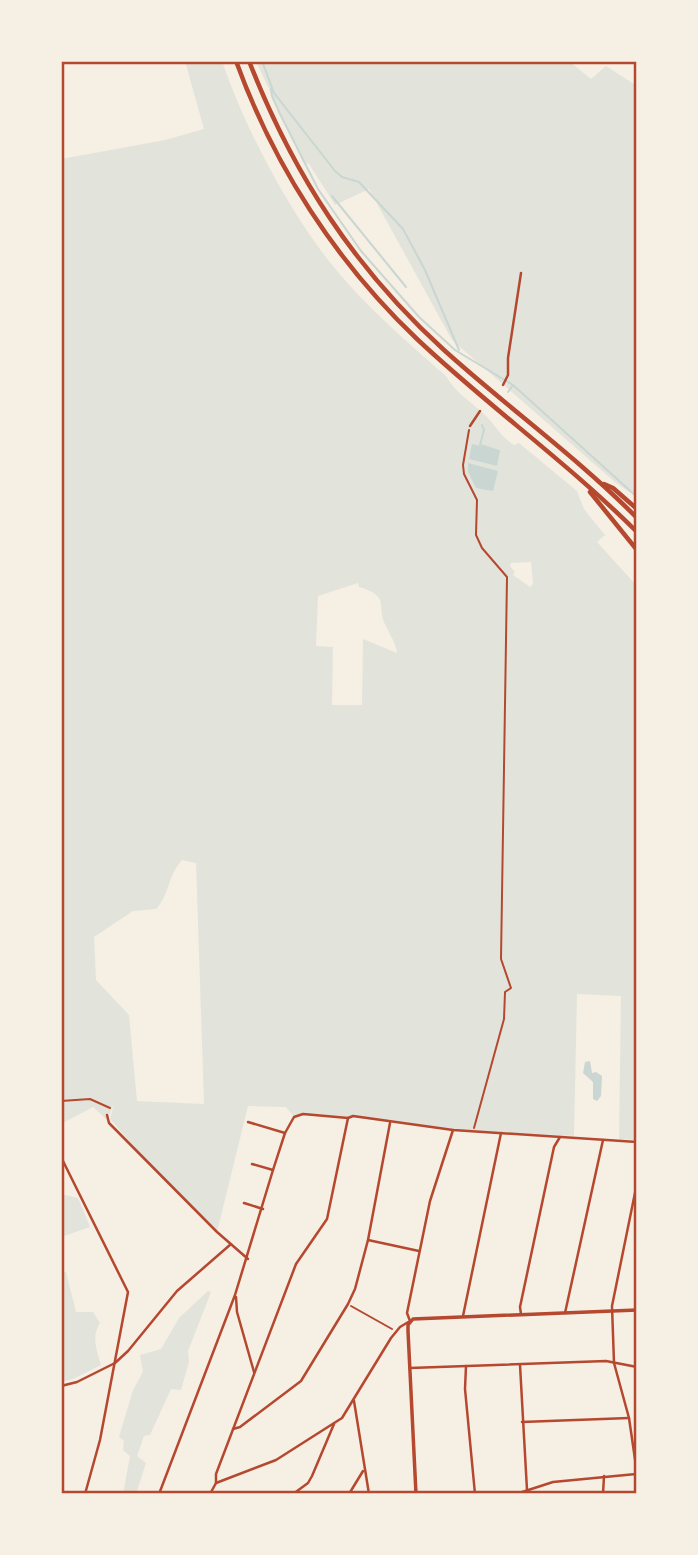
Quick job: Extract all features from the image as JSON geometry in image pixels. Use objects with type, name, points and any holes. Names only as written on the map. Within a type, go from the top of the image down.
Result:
[{"type":"highway","points":[[236,61],[264,129],[296,189],[355,272],[416,338],[637,533]]},
{"type":"highway","points":[[249,61],[272,116],[306,183],[360,261],[399,306],[443,349],[600,482],[637,518]]},
{"type":"highway","points":[[580,480],[637,550]]},
{"type":"highway","points":[[600,482],[613,488],[637,509]]},
{"type":"street","points":[[505,381],[521,273]]},
{"type":"street","points":[[470,426],[480,411]]},
{"type":"street","points":[[159,1494],[236,1295],[285,1133],[294,1117],[303,1114],[348,1118],[353,1116],[453,1130],[637,1142]]},
{"type":"street","points":[[107,1115],[110,1123],[248,1259]]},
{"type":"street","points":[[210,1494],[296,1264],[327,1219],[348,1118]]},
{"type":"street","points":[[233,1429],[240,1427],[301,1381],[348,1304],[355,1289],[368,1240],[390,1121]]},
{"type":"street","points":[[248,1122],[285,1133]]},
{"type":"street","points":[[416,1494],[408,1331],[410,1321],[407,1313],[430,1201],[453,1130]]},
{"type":"street","points":[[463,1316],[500,1133]]},
{"type":"street","points":[[548,1135],[554,1147]]},
{"type":"street","points":[[520,1314],[554,1147],[561,1137]]},
{"type":"street","points":[[565,1312],[603,1140]]},
{"type":"street","points":[[61,1157],[128,1292],[100,1440],[85,1494]]},
{"type":"street","points":[[252,1164],[273,1170]]},
{"type":"street","points":[[516,1494],[553,1482],[637,1474],[629,1418],[614,1363],[612,1311],[615,1283],[637,1183]]},
{"type":"street","points":[[244,1203],[262,1209]]},
{"type":"street","points":[[368,1240],[419,1251]]},
{"type":"street","points":[[61,1386],[77,1382],[114,1363],[177,1291],[231,1244]]},
{"type":"street","points":[[236,1295],[237,1312],[254,1372]]},
{"type":"street","points":[[216,1483],[276,1460],[342,1418],[396,1332],[417,1318],[637,1310]]},
{"type":"street","points":[[410,1368],[614,1363],[637,1367]]},
{"type":"street","points":[[520,1365],[527,1490]]},
{"type":"street","points":[[466,1366],[465,1390],[475,1494]]},
{"type":"street","points":[[354,1401],[363,1471],[369,1494]]},
{"type":"street","points":[[522,1422],[629,1418]]},
{"type":"street","points":[[293,1494],[308,1483],[334,1424]]},
{"type":"street","points":[[349,1494],[363,1471]]},
{"type":"street","points":[[603,1494],[604,1476]]},
{"type":"path","points":[[470,426],[463,465],[464,474],[477,500],[476,535],[482,548],[507,577],[501,959],[511,988],[505,992],[504,1019],[473,1130]]},
{"type":"path","points":[[61,1101],[95,1100],[110,1108]]},
{"type":"path","points":[[348,1304],[396,1332]]},
{"type":"shaded area","points":[[185,61],[222,61],[273,175],[312,238],[341,276],[374,311],[446,376],[454,388],[506,438],[514,445],[519,443],[577,491],[584,509],[605,535],[597,542],[637,586],[637,1140],[619,1139],[621,996],[577,994],[574,1136],[453,1130],[350,1117],[303,1114],[294,1117],[286,1107],[248,1106],[217,1232],[163,1179],[110,1119],[114,1104],[107,1120],[93,1107],[61,1124],[61,159],[165,140],[204,129]],"holes":[[[531,562],[533,584],[530,587],[513,575],[515,572],[510,566],[511,563]],[[358,583],[359,587],[379,598],[383,619],[397,653],[363,639],[362,705],[332,705],[333,647],[316,646],[318,596]],[[182,860],[196,863],[204,1104],[137,1101],[129,1015],[96,980],[94,937],[133,911],[156,909],[164,898]]]},
{"type":"shaded area","points":[[256,61],[569,61],[591,79],[606,66],[637,86],[637,497],[616,483],[452,340],[369,189],[335,205],[309,164],[303,162]]},
{"type":"shaded area","points":[[472,444],[500,451],[497,466],[469,459]]},
{"type":"shaded area","points":[[468,463],[498,471],[493,491],[476,488],[468,472]]},
{"type":"shaded area","points":[[590,1061],[592,1073],[596,1072],[602,1076],[601,1096],[597,1101],[593,1099],[593,1082],[583,1073],[585,1062]]},
{"type":"shaded area","points":[[61,1194],[78,1198],[90,1227],[61,1237]]},
{"type":"shaded area","points":[[66,1272],[76,1312],[93,1312],[100,1323],[95,1338],[101,1365],[61,1382],[61,1273]]},
{"type":"shaded area","points":[[208,1291],[211,1292],[188,1351],[189,1362],[181,1390],[171,1389],[150,1435],[144,1436],[137,1456],[146,1463],[136,1494],[123,1494],[130,1456],[123,1450],[124,1441],[119,1437],[133,1390],[143,1372],[140,1355],[161,1349],[179,1318]]},
{"type":"waterway","points":[[262,61],[274,93],[335,171],[342,177],[359,182],[403,229],[425,270],[459,350]]},
{"type":"waterway","points":[[271,89],[280,114],[318,189],[361,251],[419,317],[455,350],[513,385],[508,392]]},
{"type":"waterway","points":[[332,196],[406,287]]},
{"type":"waterway","points":[[513,385],[637,497]]},
{"type":"waterway","points":[[482,425],[484,430],[480,445],[499,451]]}]
